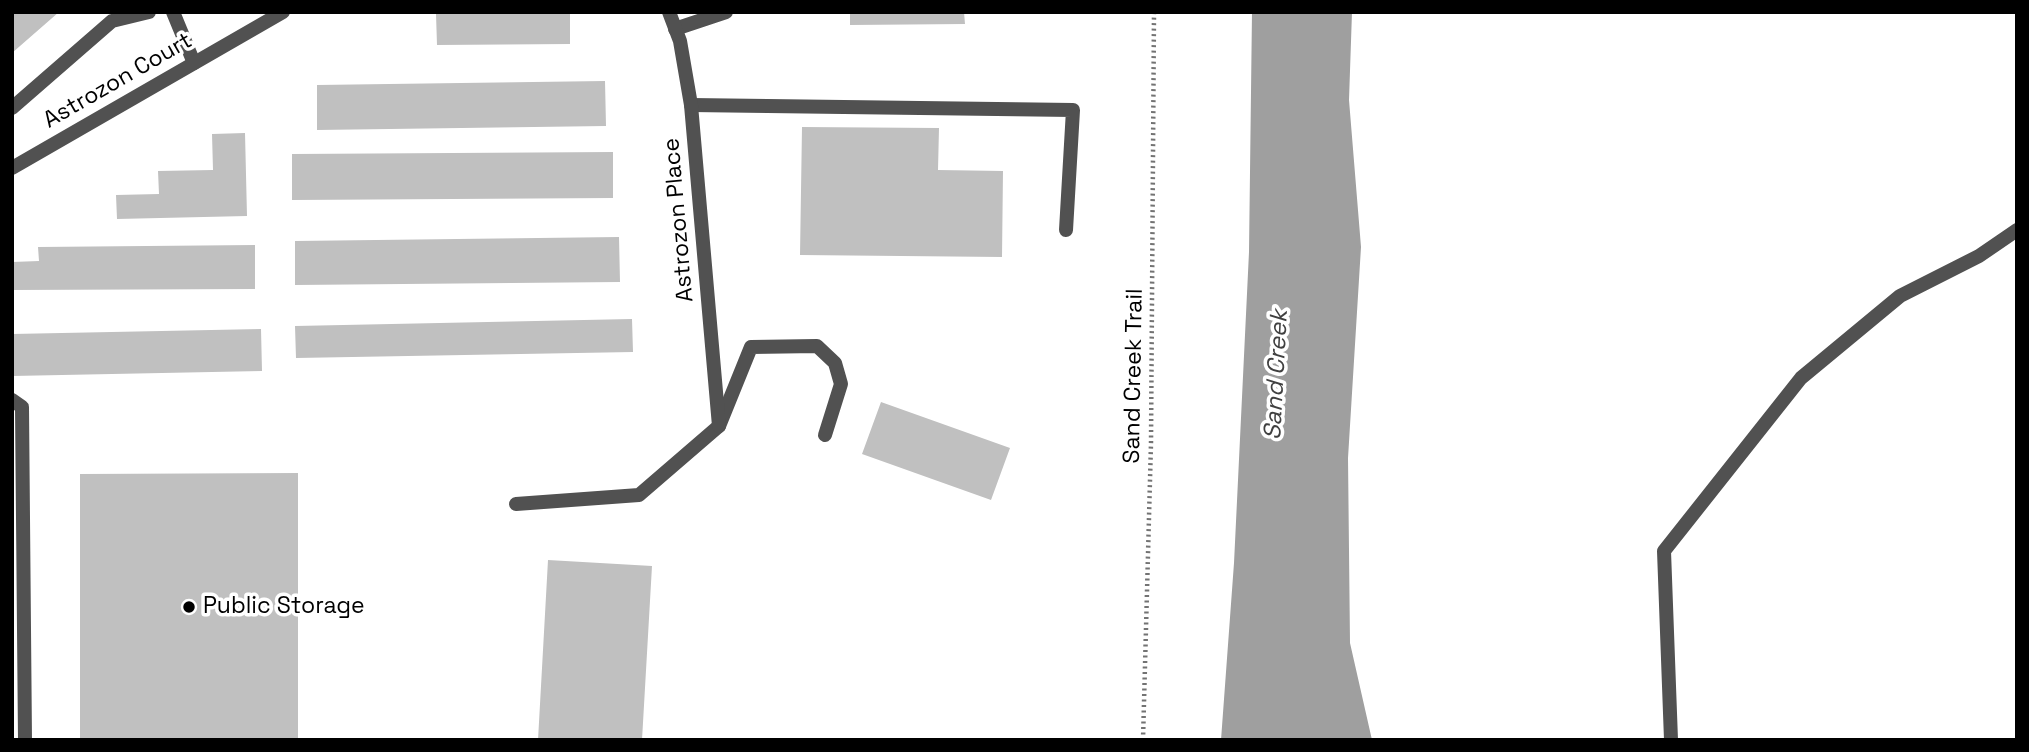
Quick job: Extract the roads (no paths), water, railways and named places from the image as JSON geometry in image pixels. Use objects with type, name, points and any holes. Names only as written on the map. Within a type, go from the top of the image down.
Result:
[{"type":"street","points":[[12,108],[112,21],[149,12]]},
{"type":"street","points":[[173,12],[194,63]]},
{"type":"street","name":"Astrozon Court","points":[[12,168],[283,12]]},
{"type":"street","name":"Astrozon Place","points":[[669,12],[691,104],[719,426]]},
{"type":"street","points":[[675,29],[726,12]]},
{"type":"street","points":[[691,104],[1073,110],[1066,230]]},
{"type":"street","points":[[1671,740],[1664,551],[1801,378],[1900,296],[1979,256],[2017,230]]},
{"type":"street","points":[[516,504],[639,495],[719,426],[751,347],[817,346],[835,363],[841,384],[825,435]]},
{"type":"street","points":[[12,400],[22,407],[17,690],[25,740]]},
{"type":"water","name":"Sand Creek","points":[[1252,12],[1352,12],[1349,100],[1361,247],[1348,458],[1350,643],[1372,740],[1221,740],[1234,563],[1249,252]]},
{"type":"place","name":"Public Storage","points":[[189,607]]}]
